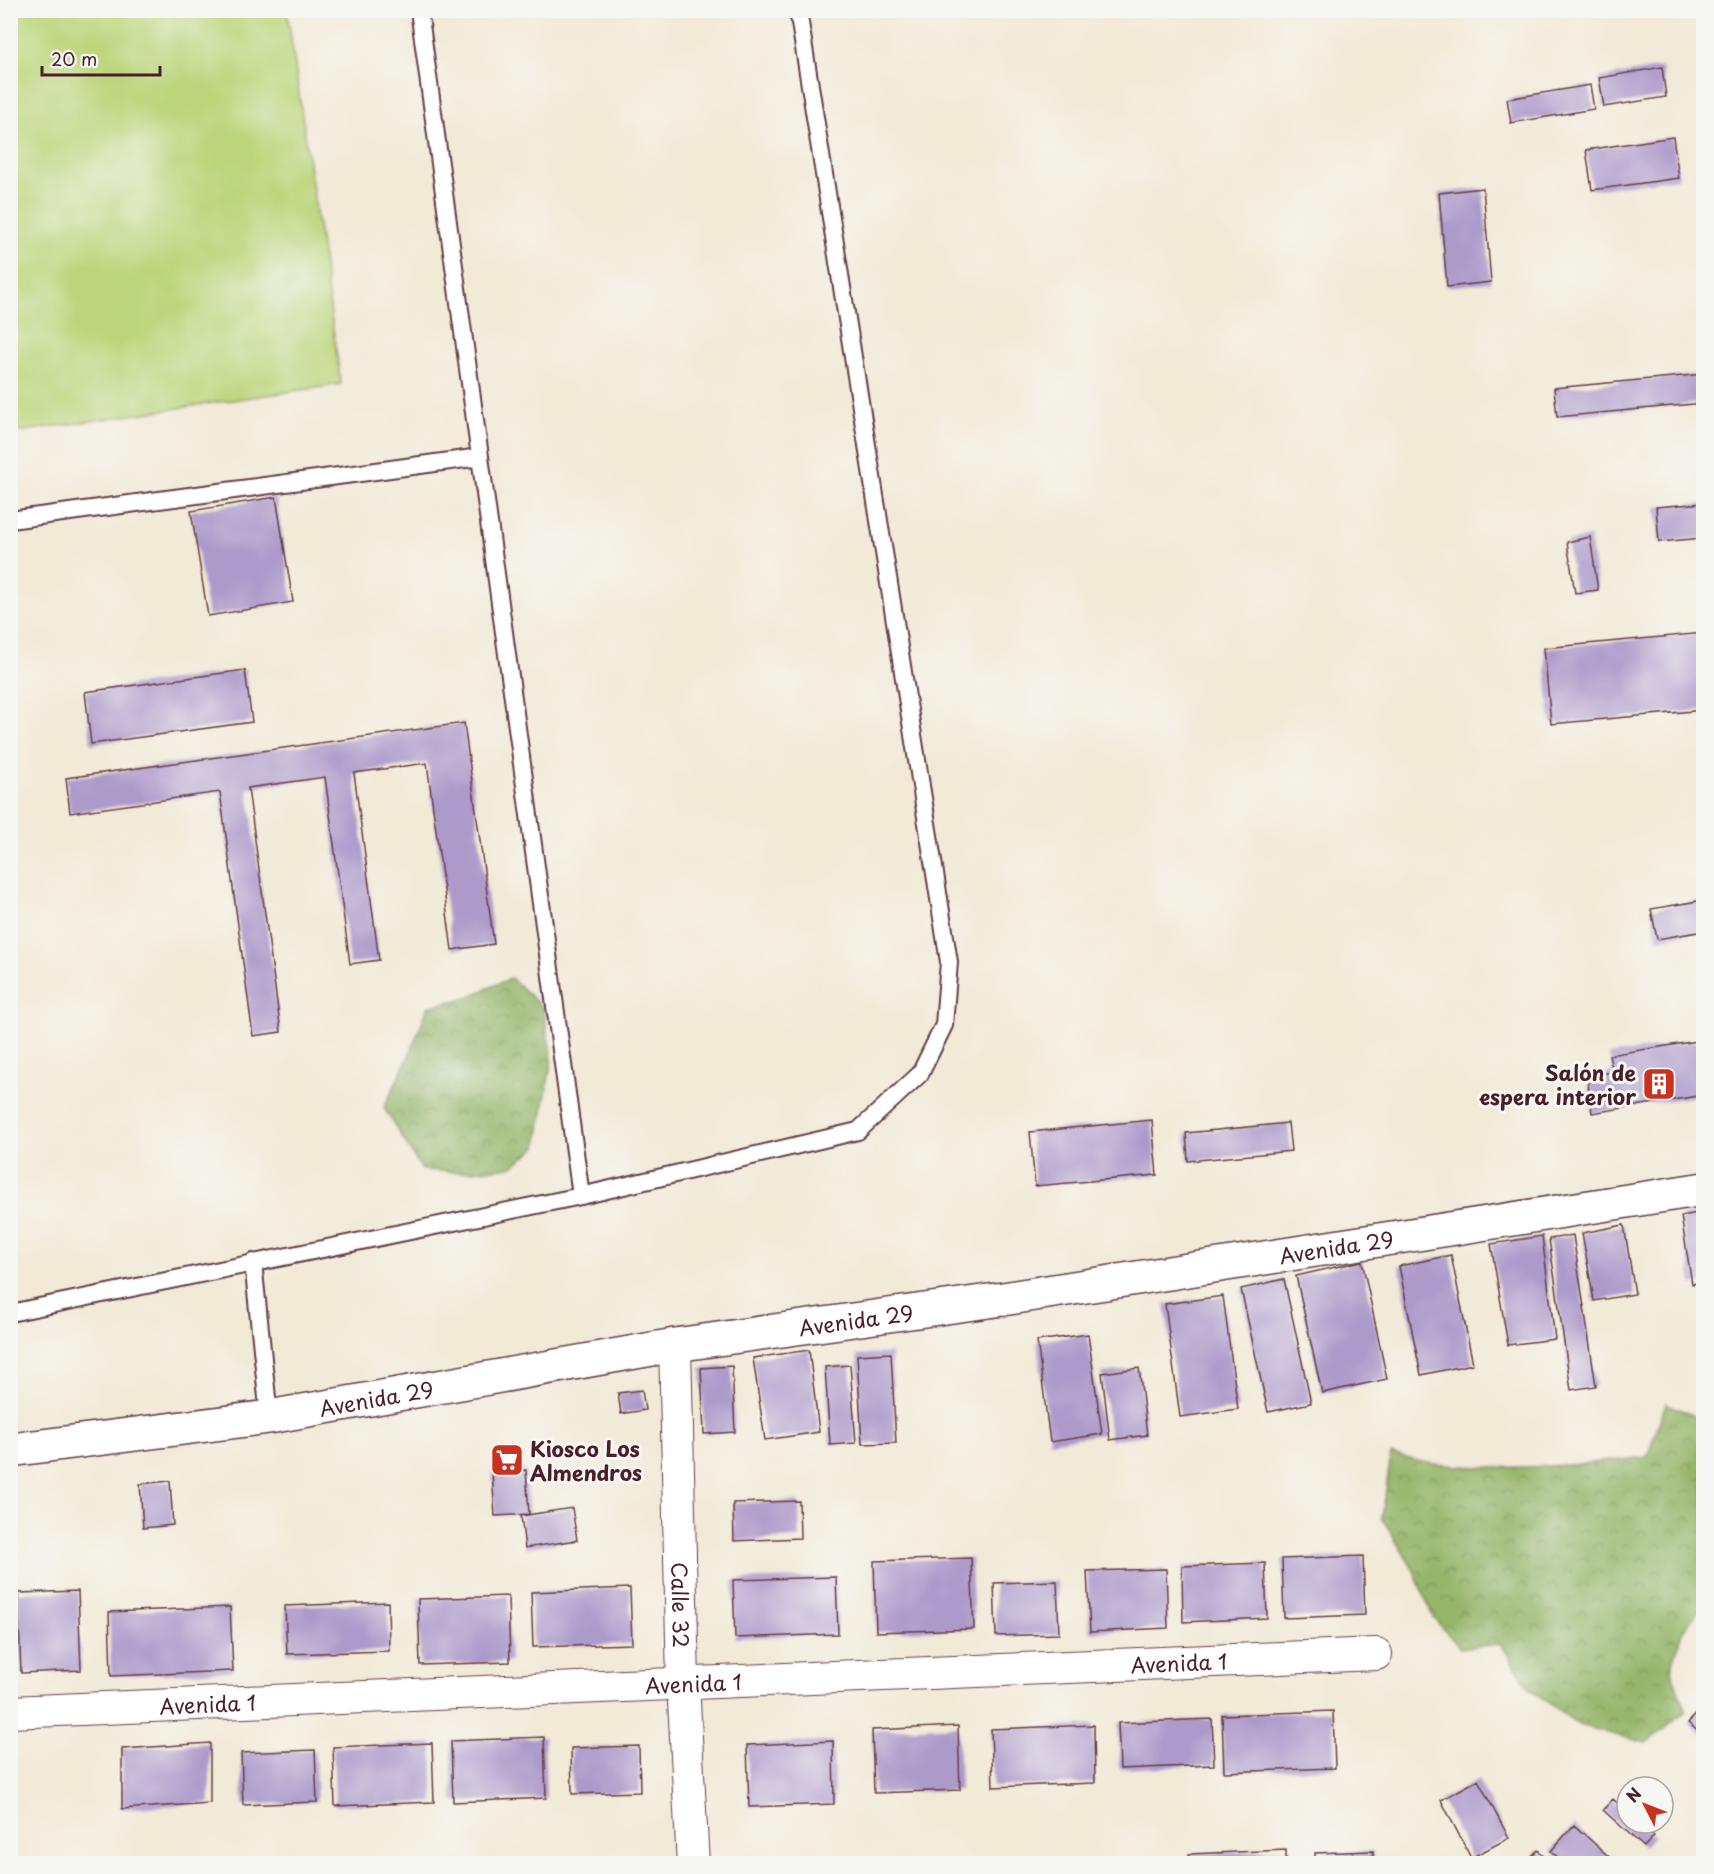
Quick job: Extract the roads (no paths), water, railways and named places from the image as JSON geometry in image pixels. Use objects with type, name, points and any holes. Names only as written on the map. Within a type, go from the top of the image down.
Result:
[{"type":"main road","name":"Avenida 29","points":[[10,1450],[268,1416],[675,1345],[1003,1299],[1704,1189]]},
{"type":"street","name":"Calle 32","points":[[675,1345],[683,1683],[693,1863]]},
{"type":"street","name":"Avenida 1","points":[[10,1712],[1376,1654]]},
{"type":"lane","points":[[419,10],[581,1196]]},
{"type":"lane","points":[[10,1313],[581,1196],[858,1131],[920,1074],[944,1025],[950,962],[798,10]]},
{"type":"lane","points":[[10,520],[480,458]]},
{"type":"lane","points":[[253,1262],[268,1416]]},
{"type":"place","name":"Salón de espera interior","points":[[1659,1084]]},
{"type":"place","name":"Kiosco Los Almendros","points":[[507,1460]]}]
